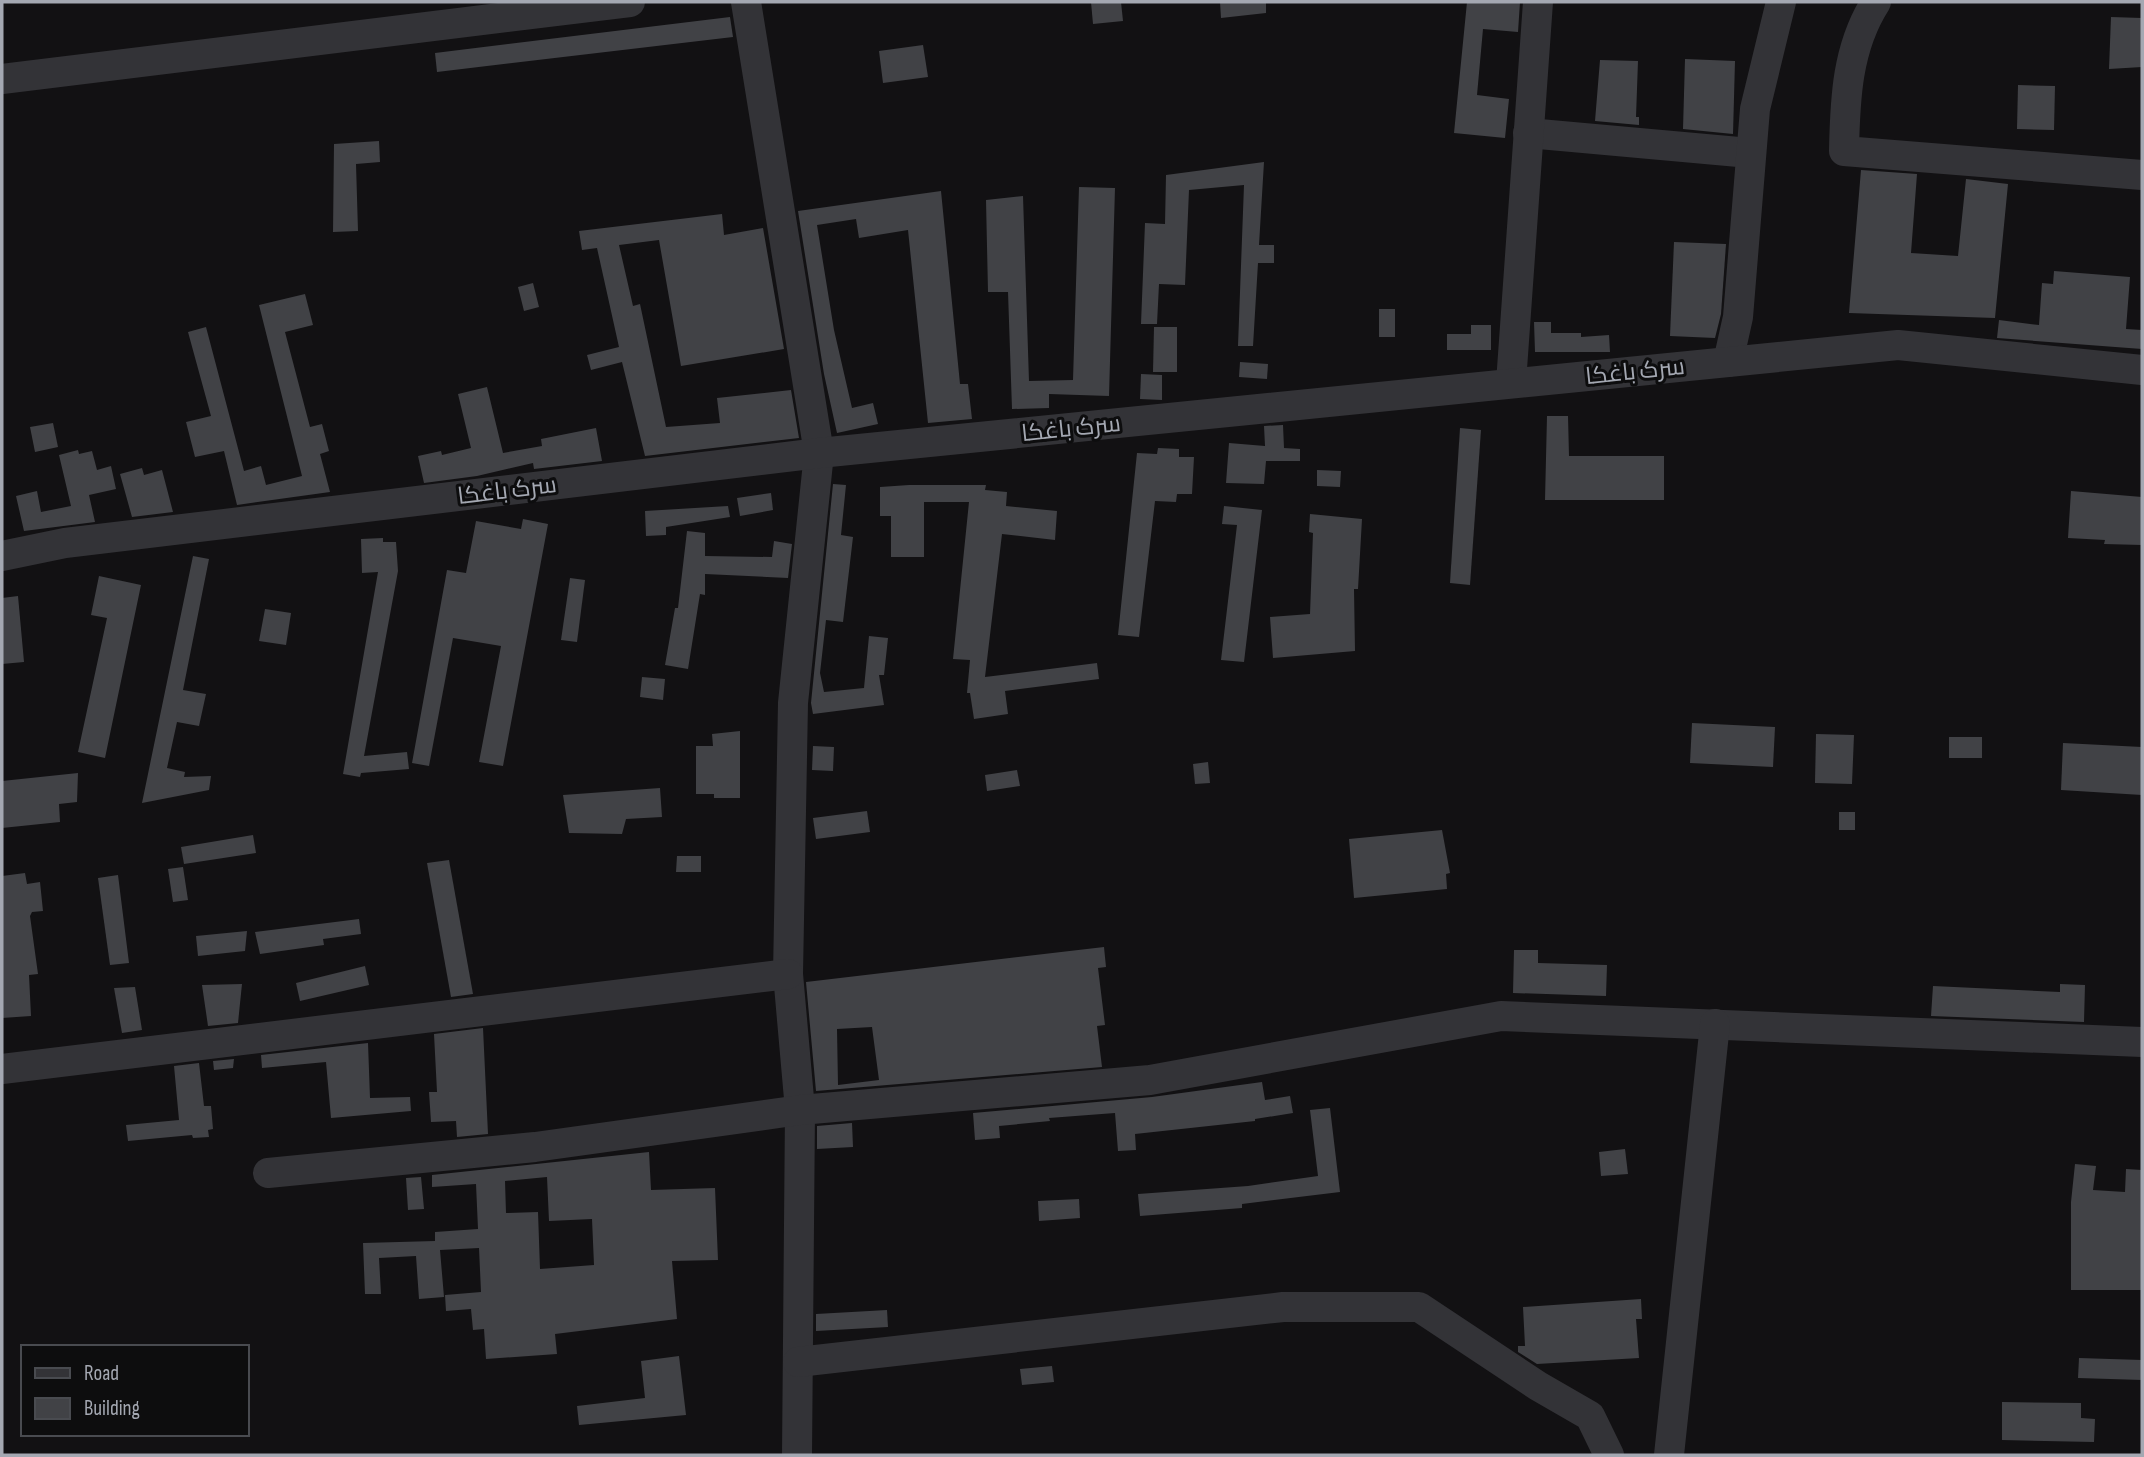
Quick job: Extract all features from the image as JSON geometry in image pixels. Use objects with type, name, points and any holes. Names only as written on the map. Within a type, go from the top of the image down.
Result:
[{"type":"street","points":[[2,79],[629,2]]},
{"type":"street","points":[[746,2],[819,453],[793,703],[788,974],[800,1110],[797,1455]]},
{"type":"street","points":[[1510,383],[1538,2]]},
{"type":"street","points":[[1728,362],[1738,317],[1749,153],[1755,109],[1781,2]]},
{"type":"street","points":[[1876,2],[1861,25],[1845,95],[1844,151],[2142,176]]},
{"type":"street","points":[[1528,132],[1749,153]]},
{"type":"street","name":"سرک باغکا","points":[[2,556],[78,541],[819,453],[1898,345],[2142,370]]},
{"type":"street","points":[[2,1069],[788,974]]},
{"type":"street","points":[[268,1172],[535,1147],[800,1110],[1150,1080],[1501,1016],[2142,1042]]},
{"type":"street","points":[[1669,1455],[1715,1024]]},
{"type":"street","points":[[798,1362],[1283,1307],[1419,1307],[1538,1387],[1590,1416],[1609,1455]]},
{"type":"building","points":[[1091,2],[1121,2],[1123,21],[1093,24]]},
{"type":"building","points":[[1220,2],[1266,2],[1266,13],[1221,18]]},
{"type":"building","points":[[1467,2],[1520,2],[1518,32],[1483,29],[1477,95],[1509,99],[1505,138],[1454,133]]},
{"type":"building","points":[[730,17],[733,37],[437,72],[435,53]]},
{"type":"building","points":[[2111,17],[2142,18],[2142,67],[2109,69]]},
{"type":"building","points":[[923,45],[928,77],[883,83],[879,51]]},
{"type":"building","points":[[1685,59],[1735,61],[1733,134],[1683,129]]},
{"type":"building","points":[[1600,60],[1638,61],[1636,117],[1639,117],[1639,125],[1595,121]]},
{"type":"building","points":[[2018,85],[2055,86],[2054,130],[2017,129]]},
{"type":"building","points":[[379,141],[380,162],[356,164],[358,231],[333,232],[334,144]]},
{"type":"building","points":[[1264,162],[1259,245],[1274,245],[1274,263],[1258,263],[1253,346],[1238,346],[1244,185],[1189,190],[1185,285],[1159,284],[1157,324],[1141,324],[1145,223],[1165,224],[1166,175]]},
{"type":"building","points":[[1861,170],[1917,174],[1911,253],[1958,256],[1966,179],[2008,184],[1995,318],[1849,313]]},
{"type":"building","points":[[1079,187],[1115,188],[1109,396],[1049,394],[1049,408],[1012,409],[1008,292],[988,292],[986,200],[1023,196],[1029,381],[1073,380]]},
{"type":"building","points":[[941,191],[960,384],[968,384],[972,419],[928,423],[908,230],[859,238],[856,219],[817,225],[834,330],[852,408],[873,403],[878,424],[837,433],[824,374],[798,211]]},
{"type":"building","points":[[722,214],[724,235],[763,228],[784,349],[681,366],[659,240],[619,245],[633,306],[640,304],[666,427],[720,423],[717,398],[791,390],[799,438],[645,456],[622,362],[591,370],[587,355],[619,347],[597,248],[582,250],[579,231]]},
{"type":"building","points":[[1674,242],[1726,244],[1721,314],[1715,338],[1670,336]]},
{"type":"building","points":[[2054,271],[2130,277],[2126,329],[2142,330],[2142,349],[1997,338],[1999,320],[2039,325],[2042,283],[2053,284]]},
{"type":"building","points":[[533,283],[539,307],[524,311],[518,287]]},
{"type":"building","points":[[305,294],[313,325],[285,332],[310,427],[322,424],[329,451],[320,454],[330,492],[237,505],[224,451],[195,457],[186,422],[211,416],[188,332],[206,327],[244,471],[261,466],[266,485],[302,476],[259,305]]},
{"type":"building","points":[[1379,309],[1395,309],[1395,337],[1379,337]]},
{"type":"building","points":[[1534,322],[1551,322],[1551,333],[1581,333],[1581,337],[1609,335],[1610,352],[1535,352]]},
{"type":"building","points":[[1471,325],[1491,325],[1491,350],[1447,350],[1447,334],[1471,334]]},
{"type":"building","points":[[1154,327],[1177,327],[1177,372],[1153,372]]},
{"type":"building","points":[[1240,362],[1268,364],[1267,379],[1239,377]]},
{"type":"building","points":[[1141,374],[1162,375],[1162,400],[1140,399]]},
{"type":"building","points":[[487,387],[503,453],[542,446],[541,439],[596,428],[602,461],[534,469],[533,463],[477,476],[424,483],[418,456],[441,451],[442,455],[471,448],[458,394]]},
{"type":"building","points":[[1547,416],[1568,416],[1569,456],[1664,456],[1664,500],[1545,500]]},
{"type":"building","points":[[53,423],[58,447],[35,452],[30,427]]},
{"type":"building","points":[[1283,425],[1284,448],[1300,449],[1300,461],[1266,461],[1264,484],[1226,483],[1229,443],[1265,446],[1264,426]]},
{"type":"building","points":[[1460,428],[1481,430],[1470,585],[1450,583]]},
{"type":"building","points":[[1158,448],[1179,449],[1179,457],[1194,457],[1192,494],[1177,494],[1176,502],[1155,501],[1139,637],[1118,635],[1137,453],[1157,454]]},
{"type":"building","points":[[78,450],[79,454],[92,451],[97,470],[111,466],[116,489],[89,495],[95,522],[24,531],[16,496],[37,491],[41,512],[71,506],[59,455]]},
{"type":"building","points":[[142,468],[144,475],[162,470],[173,512],[132,517],[120,474]]},
{"type":"building","points":[[1317,470],[1341,471],[1340,487],[1317,486]]},
{"type":"building","points":[[833,484],[846,485],[841,535],[853,537],[843,622],[826,620],[820,673],[824,692],[864,688],[869,636],[888,638],[884,675],[879,675],[884,705],[813,714],[811,703]]},
{"type":"building","points":[[986,485],[985,490],[1007,492],[1006,506],[1057,511],[1055,540],[1002,534],[985,677],[1097,663],[1099,679],[1005,691],[1008,714],[974,719],[970,693],[967,693],[970,660],[953,659],[969,502],[924,502],[924,557],[891,557],[891,516],[880,516],[880,487]]},
{"type":"building","points":[[2071,491],[2142,497],[2142,545],[2104,544],[2105,540],[2068,538]]},
{"type":"building","points":[[771,493],[773,510],[740,516],[737,498]]},
{"type":"building","points":[[728,506],[730,517],[666,527],[666,535],[646,536],[645,511]]},
{"type":"building","points":[[1224,506],[1262,510],[1244,662],[1221,660],[1237,525],[1222,524]]},
{"type":"building","points":[[1310,514],[1362,519],[1358,589],[1354,589],[1355,651],[1273,658],[1270,617],[1310,614],[1313,533],[1309,532]]},
{"type":"building","points":[[523,519],[548,524],[503,766],[479,762],[501,646],[453,638],[429,766],[412,763],[447,570],[466,573],[476,521],[521,529]]},
{"type":"building","points":[[687,531],[705,533],[705,556],[772,557],[774,541],[792,544],[788,578],[705,574],[705,595],[700,594],[688,669],[665,665],[675,608],[678,608]]},
{"type":"building","points":[[383,538],[383,542],[396,542],[398,571],[364,756],[407,752],[409,769],[361,773],[360,777],[343,774],[378,572],[362,573],[361,539]]},
{"type":"building","points":[[193,556],[209,559],[183,690],[206,694],[199,726],[177,722],[167,768],[185,772],[184,777],[211,776],[209,790],[142,803]]},
{"type":"building","points":[[99,576],[141,585],[105,758],[78,752],[107,618],[91,615]]},
{"type":"building","points":[[570,578],[585,580],[577,642],[561,640]]},
{"type":"building","points":[[18,596],[24,662],[2,664],[2,598]]},
{"type":"building","points":[[265,609],[291,613],[286,645],[259,641]]},
{"type":"building","points":[[642,677],[665,679],[663,700],[640,697]]},
{"type":"building","points":[[1692,723],[1775,727],[1773,767],[1690,763]]},
{"type":"building","points":[[740,731],[740,798],[714,798],[714,794],[696,794],[696,746],[713,746],[712,734]]},
{"type":"building","points":[[1816,734],[1854,735],[1852,784],[1815,783]]},
{"type":"building","points":[[1949,737],[1982,737],[1982,758],[1949,758]]},
{"type":"building","points":[[2063,743],[2142,747],[2142,795],[2061,790]]},
{"type":"building","points":[[813,746],[834,747],[833,771],[812,770]]},
{"type":"building","points":[[1208,762],[1210,783],[1195,784],[1193,764]]},
{"type":"building","points":[[1017,770],[1020,786],[987,791],[985,775]]},
{"type":"building","points":[[78,773],[77,802],[59,804],[60,822],[2,828],[2,781]]},
{"type":"building","points":[[660,788],[662,817],[626,819],[622,834],[569,833],[563,795]]},
{"type":"building","points":[[867,811],[870,832],[816,839],[813,818]]},
{"type":"building","points":[[1839,812],[1855,812],[1855,830],[1839,830]]},
{"type":"building","points":[[1442,830],[1450,873],[1446,874],[1447,889],[1354,898],[1349,839]]},
{"type":"building","points":[[253,835],[256,853],[184,864],[181,847]]},
{"type":"building","points":[[677,856],[701,856],[701,872],[676,872]]},
{"type":"building","points":[[449,860],[473,994],[451,997],[427,863]]},
{"type":"building","points":[[183,867],[188,900],[173,902],[168,869]]},
{"type":"building","points":[[25,873],[27,884],[40,882],[43,911],[32,912],[30,916],[38,974],[29,975],[31,1016],[2,1018],[2,876]]},
{"type":"building","points":[[118,875],[129,963],[110,965],[98,878]]},
{"type":"building","points":[[359,919],[361,934],[323,939],[324,945],[260,954],[255,932]]},
{"type":"building","points":[[247,931],[245,951],[198,956],[196,936]]},
{"type":"building","points":[[1104,947],[1106,967],[1098,968],[1105,1025],[1097,1026],[1102,1067],[816,1091],[806,982]],"holes":[[[872,1027],[879,1080],[838,1085],[837,1029]]]},
{"type":"building","points":[[1514,950],[1538,950],[1538,963],[1607,965],[1606,996],[1513,993]]},
{"type":"building","points":[[365,966],[369,985],[300,1001],[296,983]]},
{"type":"building","points":[[242,984],[238,1023],[208,1026],[202,985]]},
{"type":"building","points":[[2060,984],[2085,985],[2084,1022],[1931,1016],[1933,986],[2060,992]]},
{"type":"building","points":[[135,987],[142,1030],[122,1033],[114,988]]},
{"type":"building","points":[[483,1028],[488,1134],[457,1137],[456,1121],[431,1122],[429,1092],[437,1092],[434,1034]]},
{"type":"building","points":[[368,1043],[370,1098],[410,1097],[411,1111],[331,1118],[326,1062],[262,1068],[261,1055]]},
{"type":"building","points":[[234,1059],[233,1068],[214,1070],[213,1061]]},
{"type":"building","points":[[199,1063],[204,1106],[211,1106],[213,1129],[208,1130],[209,1137],[193,1138],[192,1135],[128,1141],[126,1125],[179,1120],[174,1066]]},
{"type":"building","points":[[1262,1082],[1265,1100],[1290,1096],[1293,1113],[1255,1121],[1135,1134],[1136,1150],[1118,1151],[1115,1113],[1049,1118],[1050,1121],[999,1126],[1000,1138],[975,1140],[973,1113],[1152,1097]]},
{"type":"building","points":[[1330,1108],[1340,1192],[1242,1204],[1242,1208],[1140,1216],[1138,1194],[1248,1186],[1318,1176],[1310,1110]]},
{"type":"building","points":[[852,1123],[853,1147],[817,1149],[817,1126]]},
{"type":"building","points":[[1625,1149],[1628,1174],[1601,1176],[1599,1152]]},
{"type":"building","points":[[649,1152],[651,1190],[715,1188],[718,1260],[672,1261],[677,1319],[555,1334],[557,1354],[486,1359],[484,1329],[473,1330],[471,1309],[446,1311],[445,1295],[481,1292],[479,1248],[440,1250],[444,1297],[419,1299],[416,1256],[379,1258],[381,1294],[365,1294],[363,1243],[435,1241],[435,1232],[478,1229],[476,1184],[432,1187],[432,1175]],"holes":[[[547,1177],[549,1221],[592,1219],[594,1265],[540,1269],[538,1212],[506,1213],[505,1181]]]},
{"type":"building","points":[[2075,1164],[2096,1166],[2093,1190],[2125,1192],[2126,1169],[2142,1170],[2142,1290],[2071,1290],[2071,1202]]},
{"type":"building","points":[[421,1177],[424,1209],[408,1210],[406,1178]]},
{"type":"building","points":[[1079,1199],[1080,1218],[1039,1221],[1038,1201]]},
{"type":"building","points":[[1641,1299],[1642,1319],[1636,1319],[1639,1358],[1537,1364],[1518,1352],[1518,1346],[1525,1346],[1523,1307]]},
{"type":"building","points":[[887,1310],[888,1327],[816,1331],[816,1314]]},
{"type":"building","points":[[679,1356],[686,1415],[579,1425],[577,1406],[645,1398],[641,1361]]},
{"type":"building","points":[[2079,1358],[2142,1360],[2142,1380],[2078,1378]]},
{"type":"building","points":[[1052,1366],[1054,1382],[1022,1385],[1020,1369]]},
{"type":"building","points":[[2002,1402],[2081,1403],[2081,1418],[2095,1419],[2094,1442],[2002,1440]]}]
